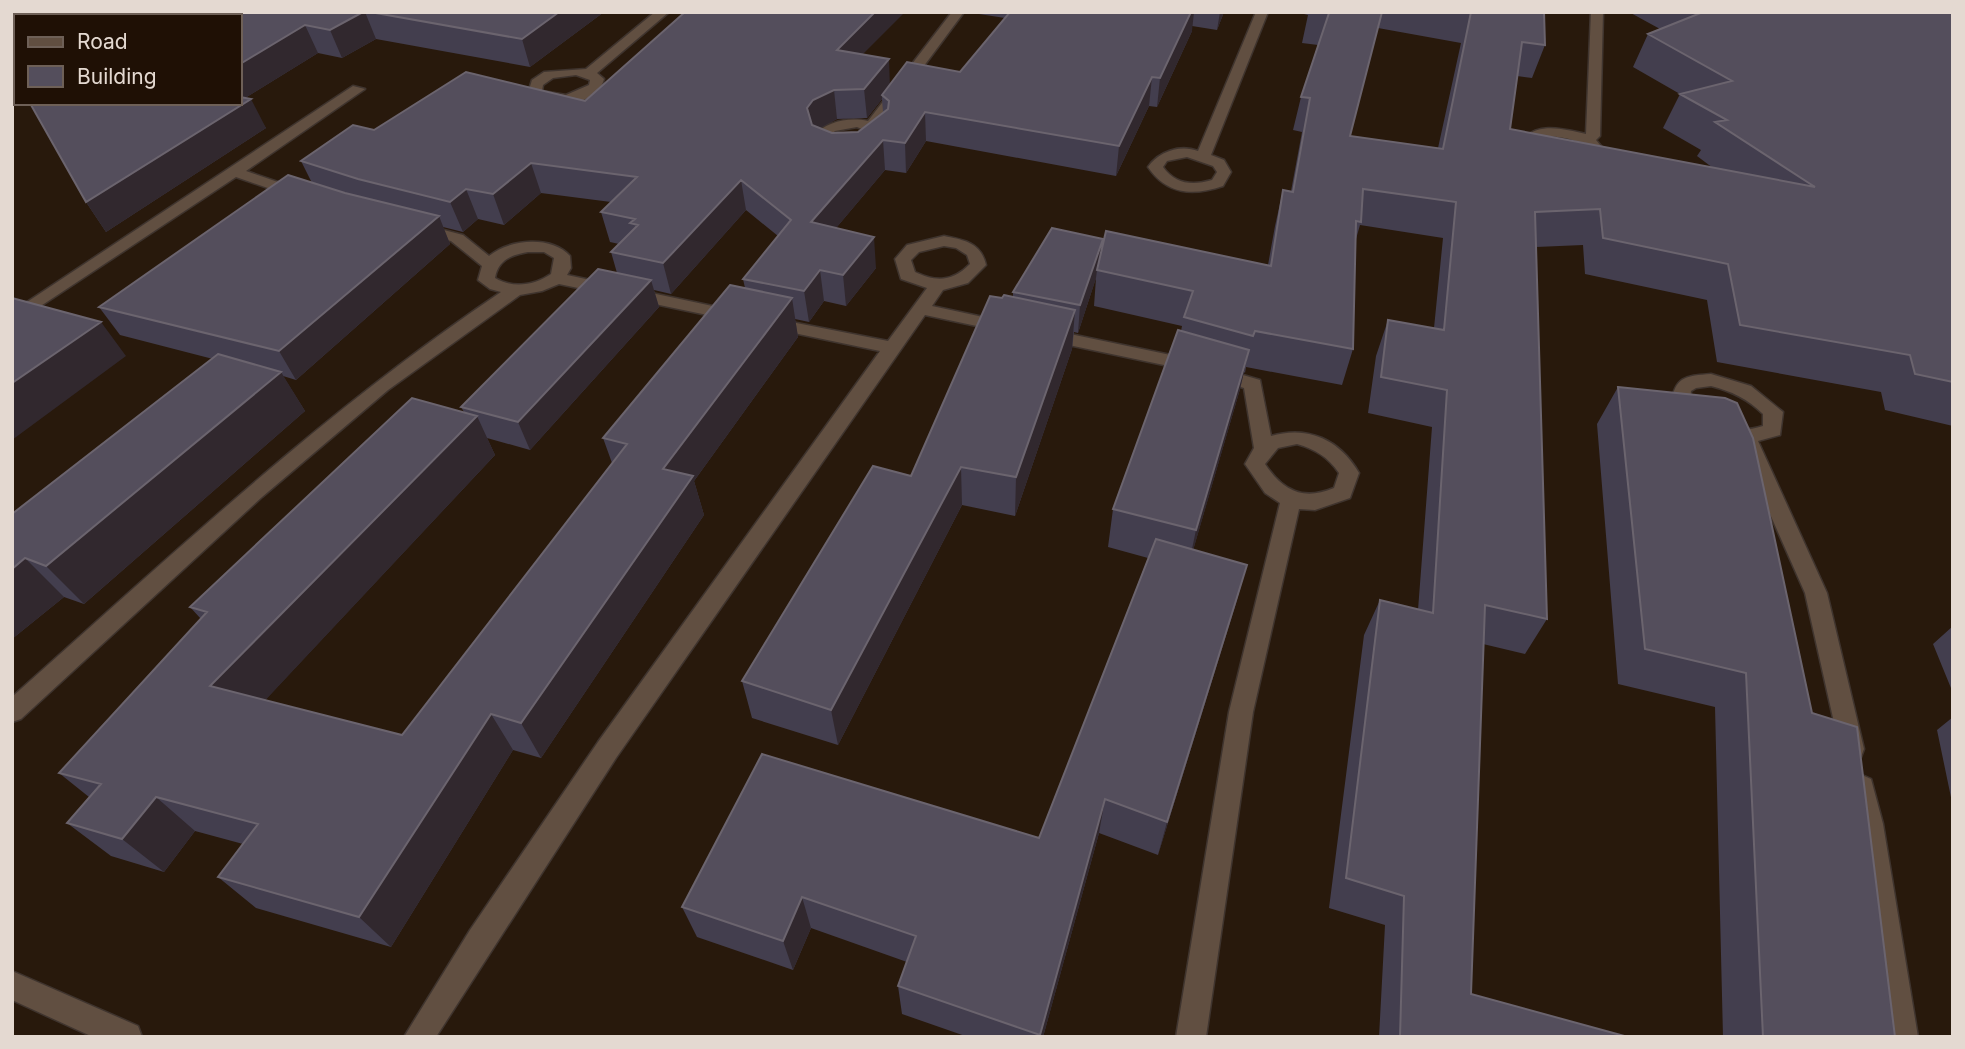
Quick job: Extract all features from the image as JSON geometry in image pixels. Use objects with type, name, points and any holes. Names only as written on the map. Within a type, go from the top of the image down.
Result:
[{"type":"street","points":[[589,73],[663,12]]},
{"type":"street","points":[[872,126],[958,12]]},
{"type":"street","points":[[1204,155],[1262,12]]},
{"type":"street","points":[[1587,139],[1600,148],[1604,158],[1597,165],[1582,169],[1560,169],[1541,162],[1530,152],[1527,142],[1534,135],[1549,132],[1587,139],[1593,136],[1597,12]]},
{"type":"street","points":[[12,320],[358,89]]},
{"type":"street","points":[[235,172],[318,200]]},
{"type":"street","points":[[405,225],[457,238],[490,265]]},
{"type":"street","points":[[547,247],[556,251],[565,263],[555,278],[537,288],[514,291],[501,290],[486,280],[490,265],[509,251],[547,247]]},
{"type":"street","points":[[555,278],[892,348]]},
{"type":"street","points":[[419,1037],[503,904],[795,482],[938,285]]},
{"type":"street","points":[[12,712],[335,423],[441,338],[514,291]]},
{"type":"street","points":[[921,309],[1185,364],[1253,384],[1263,447],[1255,464],[1268,487],[1291,500],[1325,501],[1343,493],[1349,473],[1339,456],[1318,442],[1297,437],[1275,440],[1263,447]]},
{"type":"street","points":[[1711,380],[1733,385],[1758,397],[1773,412],[1773,430],[1747,439],[1727,436],[1701,425],[1681,404],[1682,389],[1691,382],[1711,380]]},
{"type":"street","points":[[1747,439],[1816,593],[1870,824],[1903,1037]]},
{"type":"street","points":[[1191,1037],[1241,712],[1291,500]]},
{"type":"street","points":[[12,985],[127,1037]]},
{"type":"building","points":[[363,12],[330,30],[305,25],[242,63],[242,14],[123,14]]},
{"type":"building","points":[[370,12],[559,12],[522,39]]},
{"type":"building","points":[[685,12],[875,12],[837,50],[889,59],[864,89],[834,90],[813,100],[807,108],[812,125],[832,133],[858,132],[888,109],[889,101],[882,95],[907,62],[960,72],[1010,12],[1191,12],[1160,78],[1152,77],[1119,146],[925,112],[905,143],[883,140],[811,222],[874,237],[843,275],[820,270],[804,291],[743,279],[791,220],[741,180],[663,263],[611,252],[638,225],[630,223],[635,219],[601,212],[637,177],[531,163],[493,194],[466,189],[450,202],[358,179],[301,161],[353,125],[374,130],[466,72],[585,101]]},
{"type":"building","points":[[1322,12],[1382,12],[1350,136],[1443,149],[1471,12],[1544,12],[1545,45],[1522,42],[1510,129],[1815,187],[1715,122],[1727,120],[1680,94],[1732,81],[1648,34],[1703,12],[1953,12],[1953,382],[1915,374],[1910,355],[1740,325],[1728,264],[1603,238],[1600,209],[1535,212],[1547,619],[1485,605],[1471,994],[1628,1037],[1400,1037],[1404,896],[1346,878],[1380,600],[1433,613],[1447,390],[1381,377],[1388,320],[1444,330],[1456,202],[1363,189],[1361,222],[1356,221],[1353,349],[1255,331],[1253,336],[1184,317],[1193,291],[1097,270],[1106,231],[1271,266],[1283,190],[1293,192],[1310,98],[1301,97],[1329,13]]},
{"type":"building","points":[[242,97],[251,99],[242,105]]},
{"type":"building","points":[[31,105],[241,105],[86,202]]},
{"type":"building","points":[[288,175],[345,193],[439,216],[279,351],[99,307]]},
{"type":"building","points":[[1052,228],[1103,239],[1080,305],[1013,292]]},
{"type":"building","points":[[598,269],[651,280],[518,422],[461,407]]},
{"type":"building","points":[[730,285],[792,298],[663,469],[693,476],[521,723],[491,714],[359,917],[218,877],[258,824],[156,797],[122,839],[67,823],[101,784],[59,773],[207,612],[190,607],[412,398],[477,416],[210,686],[402,735],[627,444],[603,438]]},
{"type":"building","points":[[1004,295],[1075,310],[1016,477],[961,467],[831,710],[742,681],[873,466],[911,476],[990,296],[1002,298]]},
{"type":"building","points":[[12,298],[101,322],[12,383]]},
{"type":"building","points":[[1178,330],[1249,350],[1196,530],[1113,509]]},
{"type":"building","points":[[218,354],[281,372],[46,566],[25,558],[12,569],[12,514]]},
{"type":"building","points":[[1618,387],[1725,398],[1737,403],[1753,438],[1812,713],[1857,727],[1895,1037],[1763,1037],[1746,673],[1645,649]]},
{"type":"building","points":[[1156,539],[1247,565],[1167,822],[1105,799],[1040,1035],[898,986],[916,936],[802,897],[783,941],[682,907],[762,754],[1039,838]]}]
